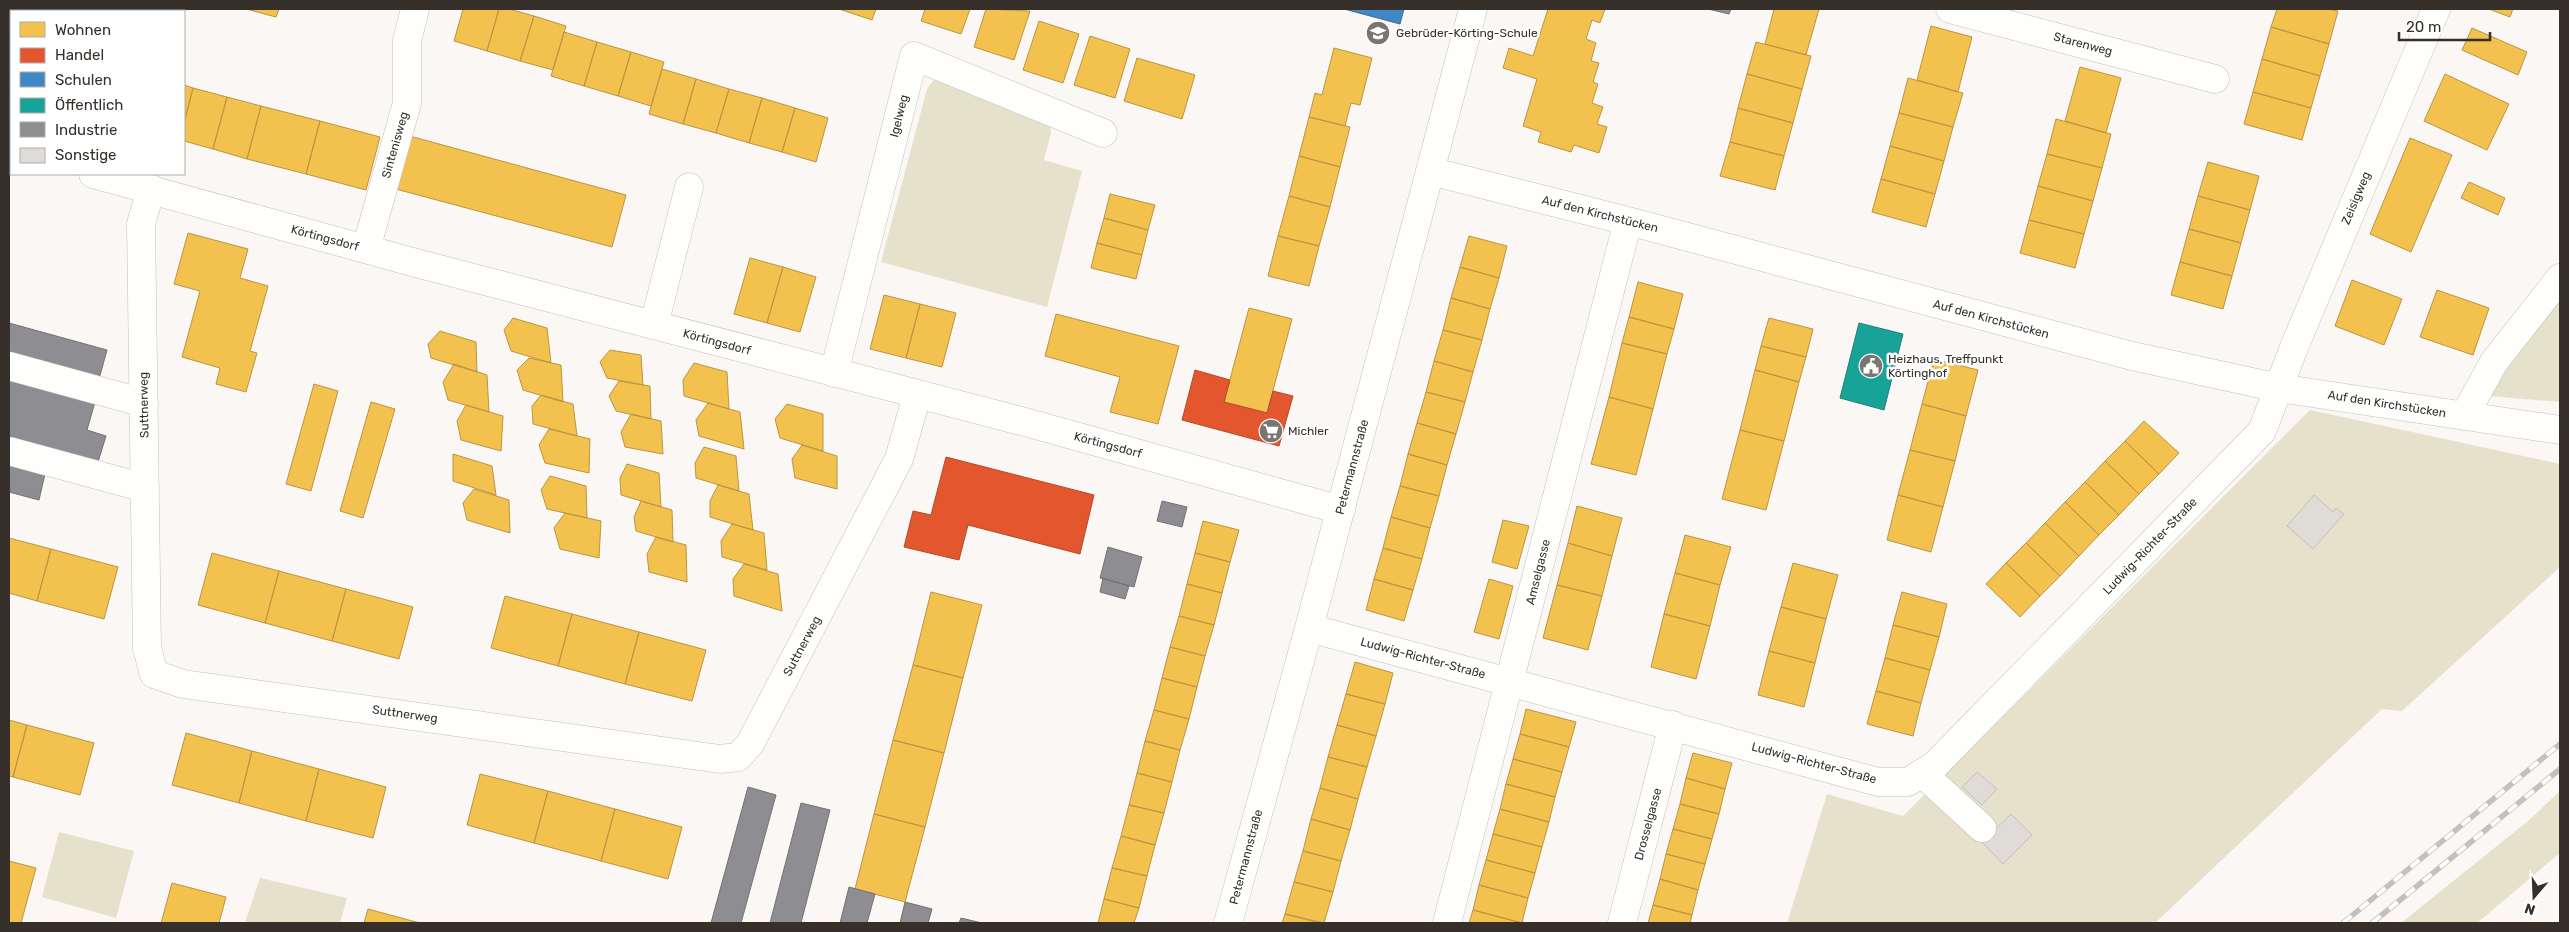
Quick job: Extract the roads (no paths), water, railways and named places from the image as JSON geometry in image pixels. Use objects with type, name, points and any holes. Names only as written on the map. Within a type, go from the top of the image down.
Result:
[{"type":"street","name":"Sintenisweg","points":[[366,249],[407,103],[407,41],[415,9]]},
{"type":"street","name":"Petermannstraße","points":[[1228,923],[1341,510],[1472,9]]},
{"type":"street","name":"Starenweg","points":[[1950,9],[2215,79]]},
{"type":"street","name":"Zeisigweg","points":[[2279,388],[2293,350],[2436,9]]},
{"type":"street","name":"Igelweg","points":[[834,373],[914,56],[1102,133]]},
{"type":"street","name":"Auf den Kirchstücken","points":[[1430,171],[1628,221],[2132,356],[2279,388],[2560,430]]},
{"type":"street","name":"Körtingsdorf","points":[[96,175],[1341,510]]},
{"type":"street","points":[[654,325],[689,187]]},
{"type":"street","name":"Suttnerweg","points":[[150,189],[141,224],[147,648],[154,674],[183,684],[720,759],[738,757],[750,744],[899,459],[917,395]]},
{"type":"street","name":"Amselgasse","points":[[1447,923],[1511,681],[1628,221]]},
{"type":"street","points":[[2464,416],[2494,362],[2560,278]]},
{"type":"street","points":[[9,366],[144,403]]},
{"type":"street","name":"Ludwig-Richter-Straße","points":[[1309,628],[1511,681],[1878,782],[1908,782],[1936,765],[2262,431],[2279,388]]},
{"type":"street","points":[[9,451],[145,488]]},
{"type":"street","name":"Drosselgasse","points":[[1622,923],[1674,726]]},
{"type":"street","points":[[1922,773],[1982,828]]},
{"type":"railway","points":[[2343,923],[2560,744]]},
{"type":"railway","points":[[2372,923],[2560,769]]},
{"type":"place","name":"Gebrüder-Körting-Schule","points":[[1378,33]]},
{"type":"place","name":"Heizhaus, Treffpunkt Körtinghof","points":[[1871,366]]},
{"type":"place","name":"Michler","points":[[1271,431]]}]
